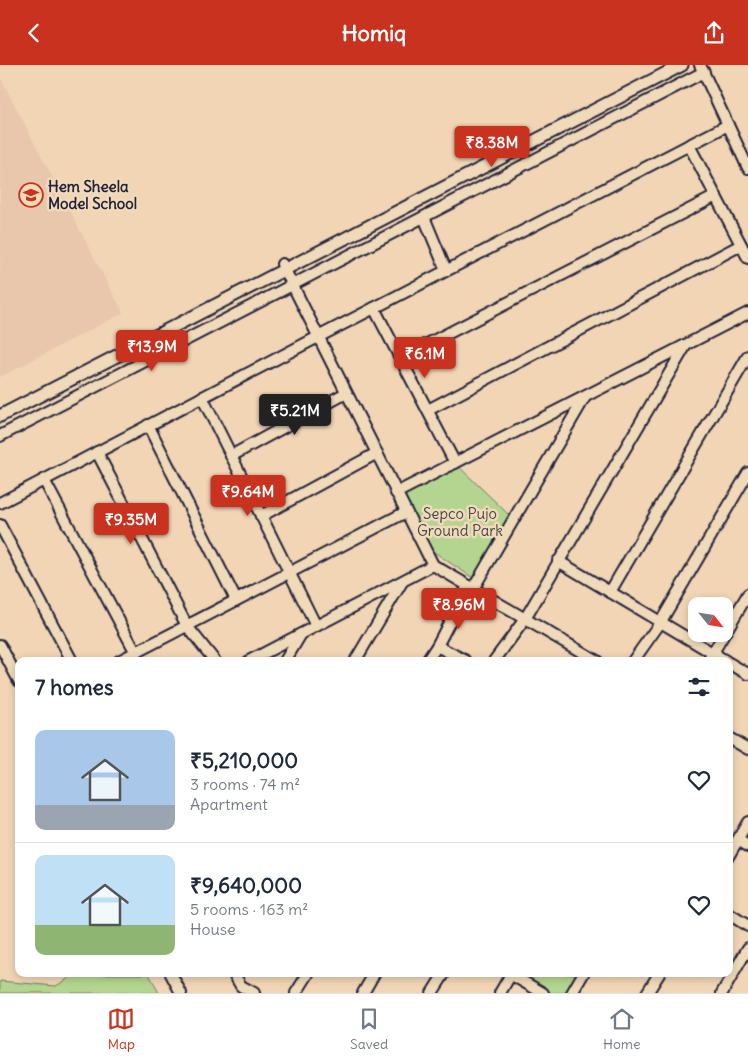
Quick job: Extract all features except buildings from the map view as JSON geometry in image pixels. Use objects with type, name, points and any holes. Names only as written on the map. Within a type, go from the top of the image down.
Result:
[{"type":"street","points":[[0,416],[502,150],[670,65]]},
{"type":"street","points":[[0,408],[682,65]]},
{"type":"street","points":[[0,436],[424,217],[702,69],[748,168]]},
{"type":"street","points":[[0,503],[728,125]]},
{"type":"street","points":[[689,145],[748,258]]},
{"type":"street","points":[[400,358],[716,196]]},
{"type":"street","points":[[424,217],[446,270]]},
{"type":"street","points":[[428,410],[741,245]]},
{"type":"street","points":[[283,267],[433,565],[591,657]]},
{"type":"street","points":[[374,308],[455,463]]},
{"type":"street","points":[[396,493],[748,313]]},
{"type":"street","points":[[497,657],[525,619],[686,344]]},
{"type":"street","points":[[610,592],[748,356]]},
{"type":"street","points":[[231,456],[346,393]]},
{"type":"street","points":[[430,657],[586,396]]},
{"type":"street","points":[[202,397],[316,626]]},
{"type":"street","points":[[148,425],[236,600]]},
{"type":"street","points":[[97,452],[187,626],[212,657]]},
{"type":"street","points":[[261,516],[376,453]]},
{"type":"street","points":[[637,657],[660,623],[748,473]]},
{"type":"street","points":[[44,479],[136,653]]},
{"type":"street","points":[[128,657],[406,512]]},
{"type":"street","points":[[0,525],[70,657]]},
{"type":"street","points":[[558,561],[660,623],[710,657],[748,594]]},
{"type":"street","points":[[257,657],[433,565]]},
{"type":"street","points":[[356,657],[402,581]]},
{"type":"street","points":[[287,657],[301,634]]},
{"type":"street","points":[[0,645],[15,673]]},
{"type":"street","points":[[437,646],[458,657]]},
{"type":"street","points":[[733,665],[748,674]]},
{"type":"street","points":[[733,740],[748,749]]},
{"type":"street","points":[[733,848],[748,822]]},
{"type":"street","points":[[738,840],[748,846]]},
{"type":"street","points":[[733,916],[748,925]]},
{"type":"street","points":[[733,974],[748,949]]},
{"type":"street","points":[[173,977],[181,993]]},
{"type":"street","points":[[237,977],[240,986],[254,993]]},
{"type":"street","points":[[296,993],[306,977]]},
{"type":"street","points":[[363,993],[372,977]]},
{"type":"street","points":[[432,993],[442,977]]},
{"type":"street","points":[[500,993],[509,977]]},
{"type":"street","points":[[516,977],[542,993]]},
{"type":"street","points":[[572,993],[581,977]]},
{"type":"street","points":[[647,993],[657,977]]},
{"type":"street","points":[[722,993],[731,977]]},
{"type":"shaded area","name":"Hem Sheela Model School","points":[[0,77],[123,313],[0,377]]},
{"type":"green space","name":"Sepco Pujo Ground Park","points":[[455,463],[509,515],[473,578],[431,550],[404,496]]},
{"type":"green space","points":[[71,977],[151,977],[159,993],[0,993],[0,981],[56,986]]},
{"type":"green space","points":[[521,977],[576,977],[567,993],[548,993]]},
{"type":"place","name":"Hem Sheela Model School","points":[[31,195]]}]
